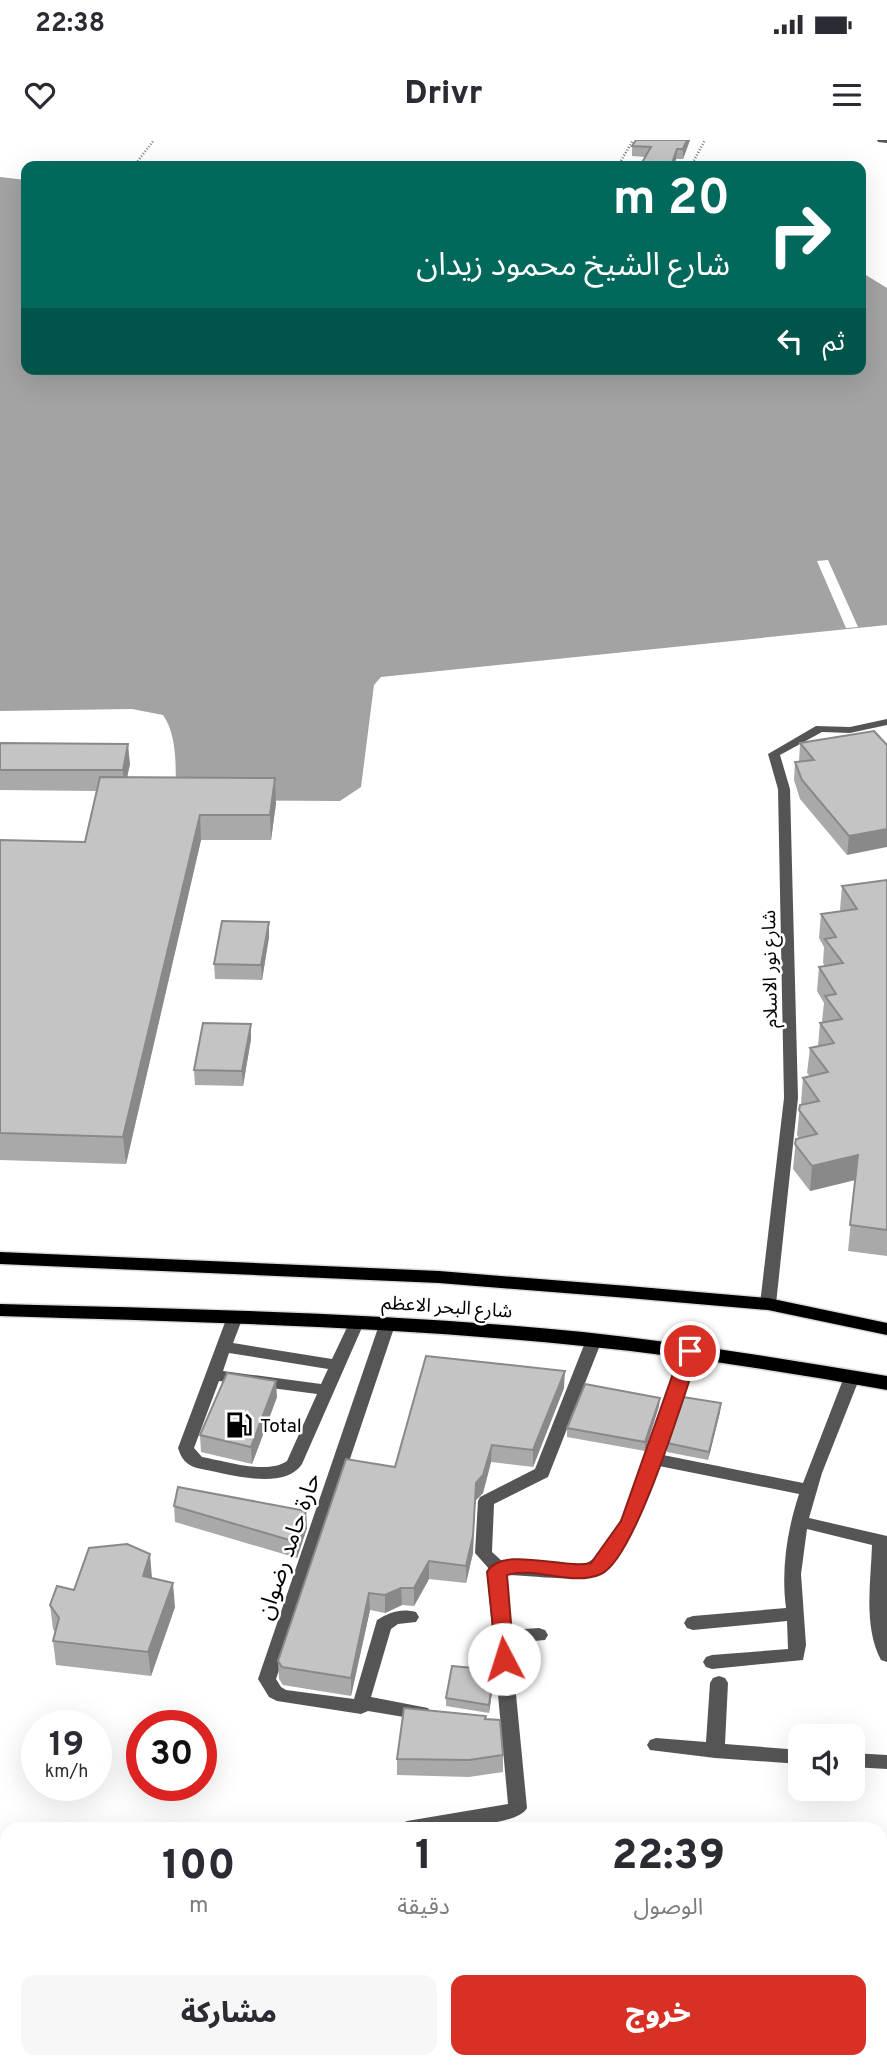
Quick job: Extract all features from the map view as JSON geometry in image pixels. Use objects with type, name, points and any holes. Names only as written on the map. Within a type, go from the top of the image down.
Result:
[{"type":"main road","name":"شارع البحر الاعظم","points":[[0,1258],[439,1277],[768,1304],[887,1328]]},
{"type":"main road","name":"شارع البحر الاعظم","points":[[0,1310],[356,1323],[594,1340],[690,1351],[887,1383]]},
{"type":"street","points":[[881,140],[887,141]]},
{"type":"street","name":"شارع نور الاسلام","points":[[768,1304],[790,1098],[784,789],[774,754],[820,728],[850,730],[887,722]]},
{"type":"street","points":[[235,1317],[186,1448],[188,1455],[197,1462],[265,1474],[286,1470],[294,1464],[356,1323]]},
{"type":"street","name":"حارة حامد رضوان","points":[[366,1704],[360,1707],[283,1696],[275,1692],[267,1679],[387,1325]]},
{"type":"street","points":[[594,1340],[542,1473],[486,1501],[483,1553],[492,1564],[500,1567],[585,1572],[598,1568],[630,1523],[690,1351]]},
{"type":"street","points":[[224,1347],[338,1365]]},
{"type":"street","points":[[214,1375],[327,1390]]},
{"type":"street","points":[[712,1662],[797,1655],[792,1573],[801,1522],[809,1490],[852,1377]]},
{"type":"street","points":[[652,1459],[809,1490]]},
{"type":"street","points":[[801,1522],[884,1542],[879,1630],[887,1655]]},
{"type":"street","points":[[469,1822],[518,1808],[504,1726],[502,1637],[496,1574],[500,1567]]},
{"type":"street","points":[[693,1623],[794,1614]]},
{"type":"street","points":[[410,1617],[395,1617],[383,1625],[362,1695],[366,1704],[446,1717]]},
{"type":"street","points":[[502,1637],[538,1635]]},
{"type":"street","points":[[715,1751],[719,1683]]},
{"type":"street","points":[[656,1745],[788,1756]]},
{"type":"street","points":[[865,1761],[887,1762]]},
{"type":"path","points":[[138,161],[154,140]]},
{"type":"path","points":[[622,161],[633,140]]},
{"type":"path","points":[[694,161],[705,140]]},
{"type":"path","points":[[687,158],[695,158]]},
{"type":"shaded area","points":[[0,177],[21,179],[21,375],[866,375],[866,275],[887,288],[887,625],[381,677],[374,685],[361,787],[340,801],[176,800],[174,745],[163,715],[132,709],[0,711]]},
{"type":"pier","points":[[828,560],[858,627],[846,628],[817,561]]},
{"type":"building","points":[[636,140],[687,140],[683,149],[677,149],[673,161],[643,161],[651,147],[632,146]]},
{"type":"building","points":[[874,731],[887,745],[887,829],[849,836],[802,780],[795,762],[814,760],[800,743]]},
{"type":"building","points":[[0,743],[128,744],[123,770],[0,770]]},
{"type":"building","points":[[100,777],[275,778],[270,815],[200,815],[123,1137],[0,1133],[0,840],[85,842]]},
{"type":"building","points":[[887,880],[887,1230],[850,1225],[858,1155],[812,1166],[795,1144],[796,1139],[817,1134],[799,1110],[800,1105],[819,1101],[803,1078],[828,1072],[810,1048],[834,1043],[820,1023],[842,1019],[825,996],[836,994],[819,967],[843,963],[825,939],[836,937],[821,914],[857,909],[842,886]]},
{"type":"building","points":[[222,921],[269,922],[261,965],[214,964]]},
{"type":"building","points":[[203,1023],[251,1024],[242,1071],[194,1070]]},
{"type":"building","points":[[426,1356],[565,1371],[533,1450],[492,1445],[483,1475],[476,1483],[473,1536],[466,1566],[429,1561],[414,1588],[401,1588],[385,1595],[369,1593],[351,1678],[282,1667],[278,1661],[346,1459],[395,1467]]},
{"type":"building","name":"Total","points":[[227,1373],[276,1381],[251,1447],[200,1435]]},
{"type":"building","points":[[585,1384],[660,1398],[645,1442],[567,1428]]},
{"type":"building","points":[[683,1397],[721,1403],[709,1452],[667,1443]]},
{"type":"building","points":[[178,1487],[306,1511],[296,1542],[174,1506]]},
{"type":"building","points":[[127,1544],[150,1554],[143,1576],[173,1583],[148,1652],[53,1641],[59,1618],[50,1605],[57,1586],[74,1590],[89,1548]]},
{"type":"building","points":[[452,1666],[494,1670],[489,1705],[446,1698]]},
{"type":"building","points":[[404,1708],[486,1716],[485,1719],[500,1720],[503,1755],[469,1760],[397,1759]]},
{"type":"place","name":"Total","points":[[239,1425]]},
{"type":"route","points":[[504,1659],[496,1572],[500,1567],[507,1566],[585,1572],[598,1568],[630,1523],[690,1351]]}]
